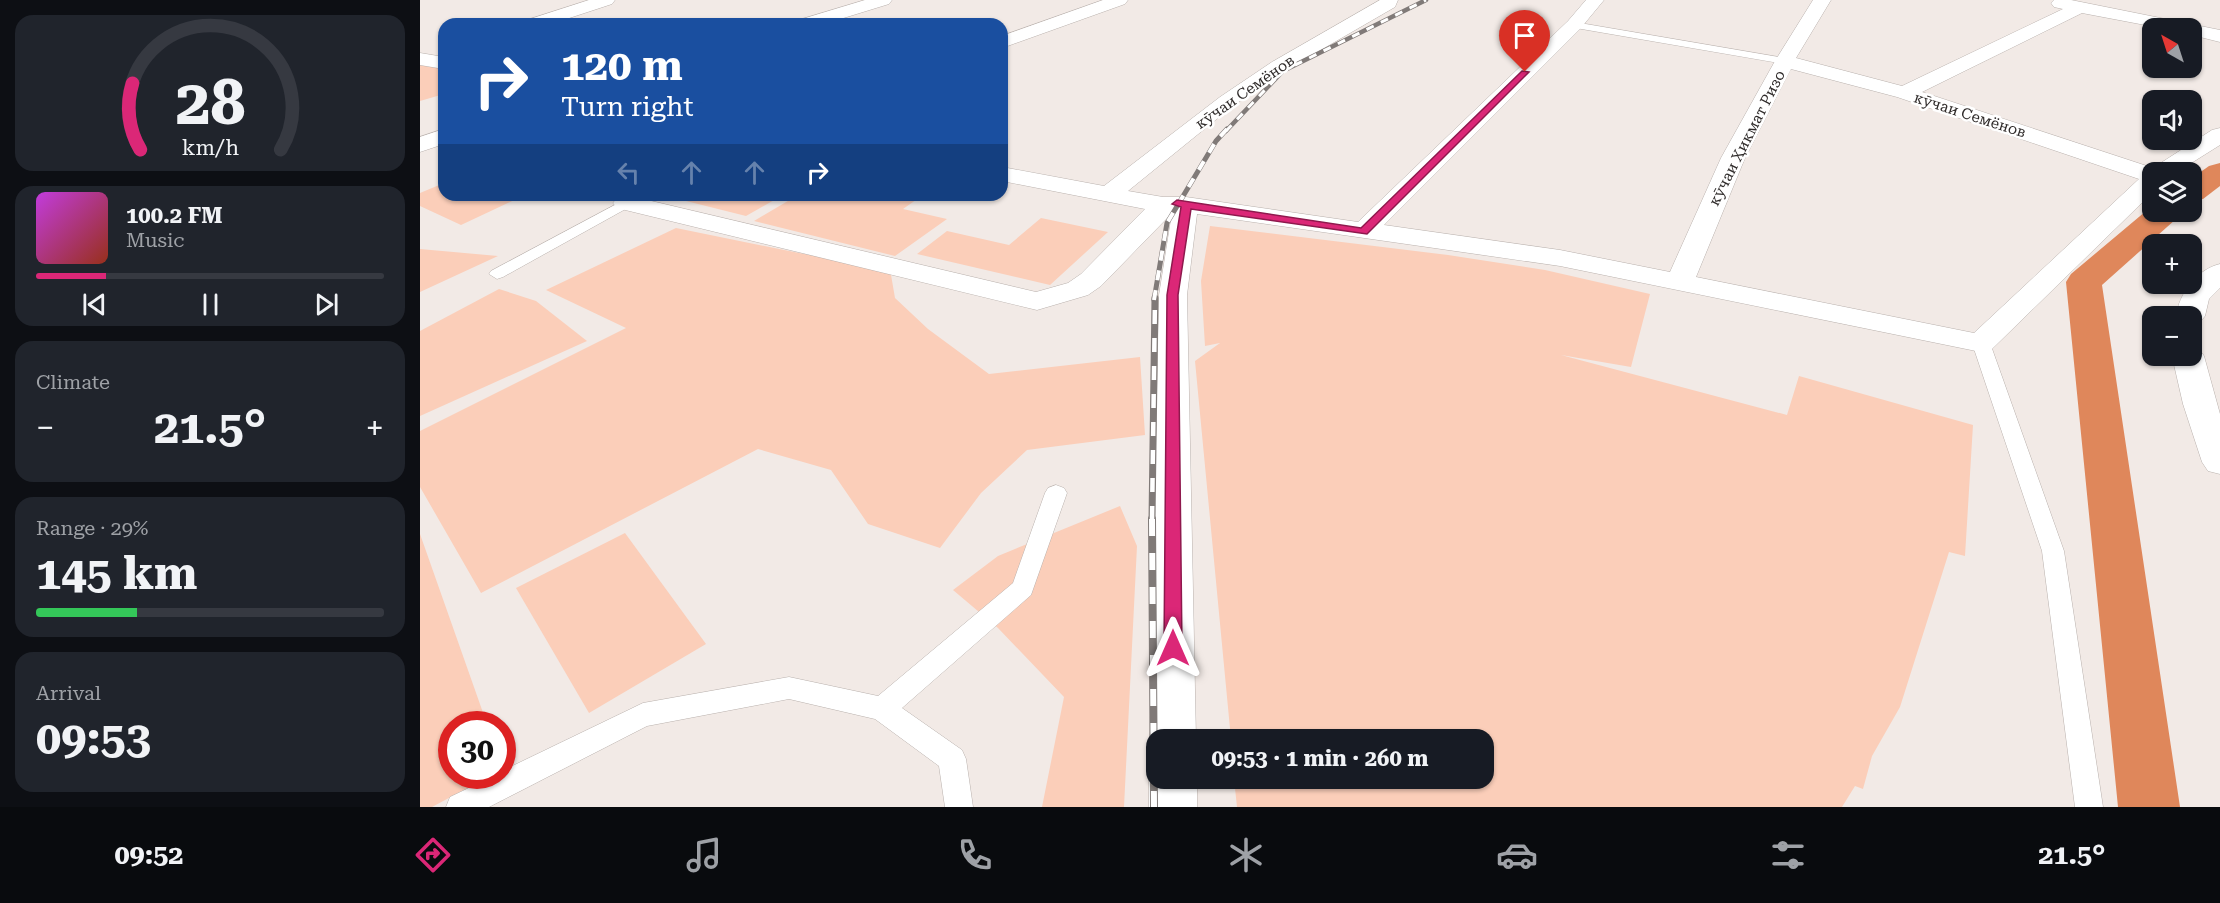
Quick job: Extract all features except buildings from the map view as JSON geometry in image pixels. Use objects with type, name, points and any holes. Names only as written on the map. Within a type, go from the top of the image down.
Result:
[{"type":"street","points":[[551,18],[606,0]]},
{"type":"street","points":[[824,18],[883,0]]},
{"type":"street","points":[[1008,40],[1119,0]]},
{"type":"street","name":"кӯчаи Семёнов","points":[[1108,195],[1227,101],[1279,66],[1389,3],[1389,0]]},
{"type":"street","points":[[1363,231],[1574,25],[1595,0]]},
{"type":"street","name":"кӯчаи Ҳикмат Ризо","points":[[1680,281],[1733,158],[1785,61],[1822,0]]},
{"type":"street","points":[[2043,0],[2142,19]]},
{"type":"street","points":[[1904,93],[2080,7]]},
{"type":"street","points":[[2202,32],[2220,36]]},
{"type":"street","name":"кӯчаи Семёнов","points":[[1785,61],[1904,93],[2142,174]]},
{"type":"street","points":[[2178,162],[2220,135]]},
{"type":"street","points":[[420,145],[438,138]]},
{"type":"street","points":[[1008,175],[1108,195],[1560,258],[1981,343],[2142,187]]},
{"type":"street","points":[[642,201],[1037,302],[1078,290],[1175,205]]},
{"type":"street","points":[[1173,729],[1175,205]]},
{"type":"street","points":[[2192,306],[2195,296],[2220,272]]},
{"type":"street","points":[[2190,366],[2200,404],[2220,462]]},
{"type":"street","points":[[1173,789],[1173,807]]},
{"type":"lane","points":[[1574,25],[1785,61]]},
{"type":"lane","points":[[497,274],[630,201]]},
{"type":"lane","points":[[1981,343],[2053,551],[2089,807]]},
{"type":"lane","points":[[882,709],[1023,588],[1056,493]]},
{"type":"lane","points":[[460,807],[643,715],[789,688],[882,709],[952,759],[959,807]]},
{"type":"shaded area","points":[[420,61],[438,63],[438,96],[420,101]]},
{"type":"shaded area","points":[[438,186],[438,201],[512,201],[461,225],[420,206],[420,193]]},
{"type":"shaded area","points":[[686,201],[772,201],[746,216]]},
{"type":"shaded area","points":[[788,201],[914,201],[903,209],[947,219],[895,256],[754,221]]},
{"type":"shaded area","points":[[1041,218],[1108,232],[1050,285],[917,254],[947,231],[1009,245]]},
{"type":"shaded area","points":[[1210,226],[1448,255],[1545,270],[1650,294],[1631,367],[1561,355],[1787,415],[1799,376],[1973,425],[1965,556],[1949,552],[1900,707],[1872,756],[1863,789],[1855,786],[1842,807],[1237,807],[1235,789],[1494,789],[1494,729],[1230,729],[1195,361],[1220,343],[1205,346],[1201,281]]},
{"type":"shaded area","points":[[676,228],[890,269],[895,298],[928,329],[989,374],[1140,357],[1145,435],[1027,450],[981,493],[940,548],[868,524],[831,470],[758,449],[481,593],[420,487],[420,431],[626,328],[546,290]]},
{"type":"shaded area","points":[[420,249],[498,256],[420,292]]},
{"type":"shaded area","points":[[499,289],[536,301],[587,341],[420,416],[420,331]]},
{"type":"shaded area","points":[[1120,506],[1137,546],[1124,807],[1042,807],[1064,697],[998,628],[953,590],[998,556]]},
{"type":"shaded area","points":[[625,533],[706,644],[589,713],[516,588]]},
{"type":"shaded area","points":[[420,534],[482,711],[438,711],[438,789],[466,789],[432,807],[420,807]]},
{"type":"waterway","points":[[2202,185],[2220,172]]},
{"type":"waterway","points":[[2149,807],[2084,282],[2153,222]]},
{"type":"railway","points":[[1226,131],[1283,71],[1426,0]]},
{"type":"railway","points":[[1154,300],[1167,223],[1216,141],[1227,129]]},
{"type":"railway","points":[[1152,520],[1155,298]]},
{"type":"railway","points":[[1152,520],[1154,807]]},
{"type":"route","points":[[1173,648],[1173,295],[1186,205],[1177,204],[1363,231],[1525,72]]}]
